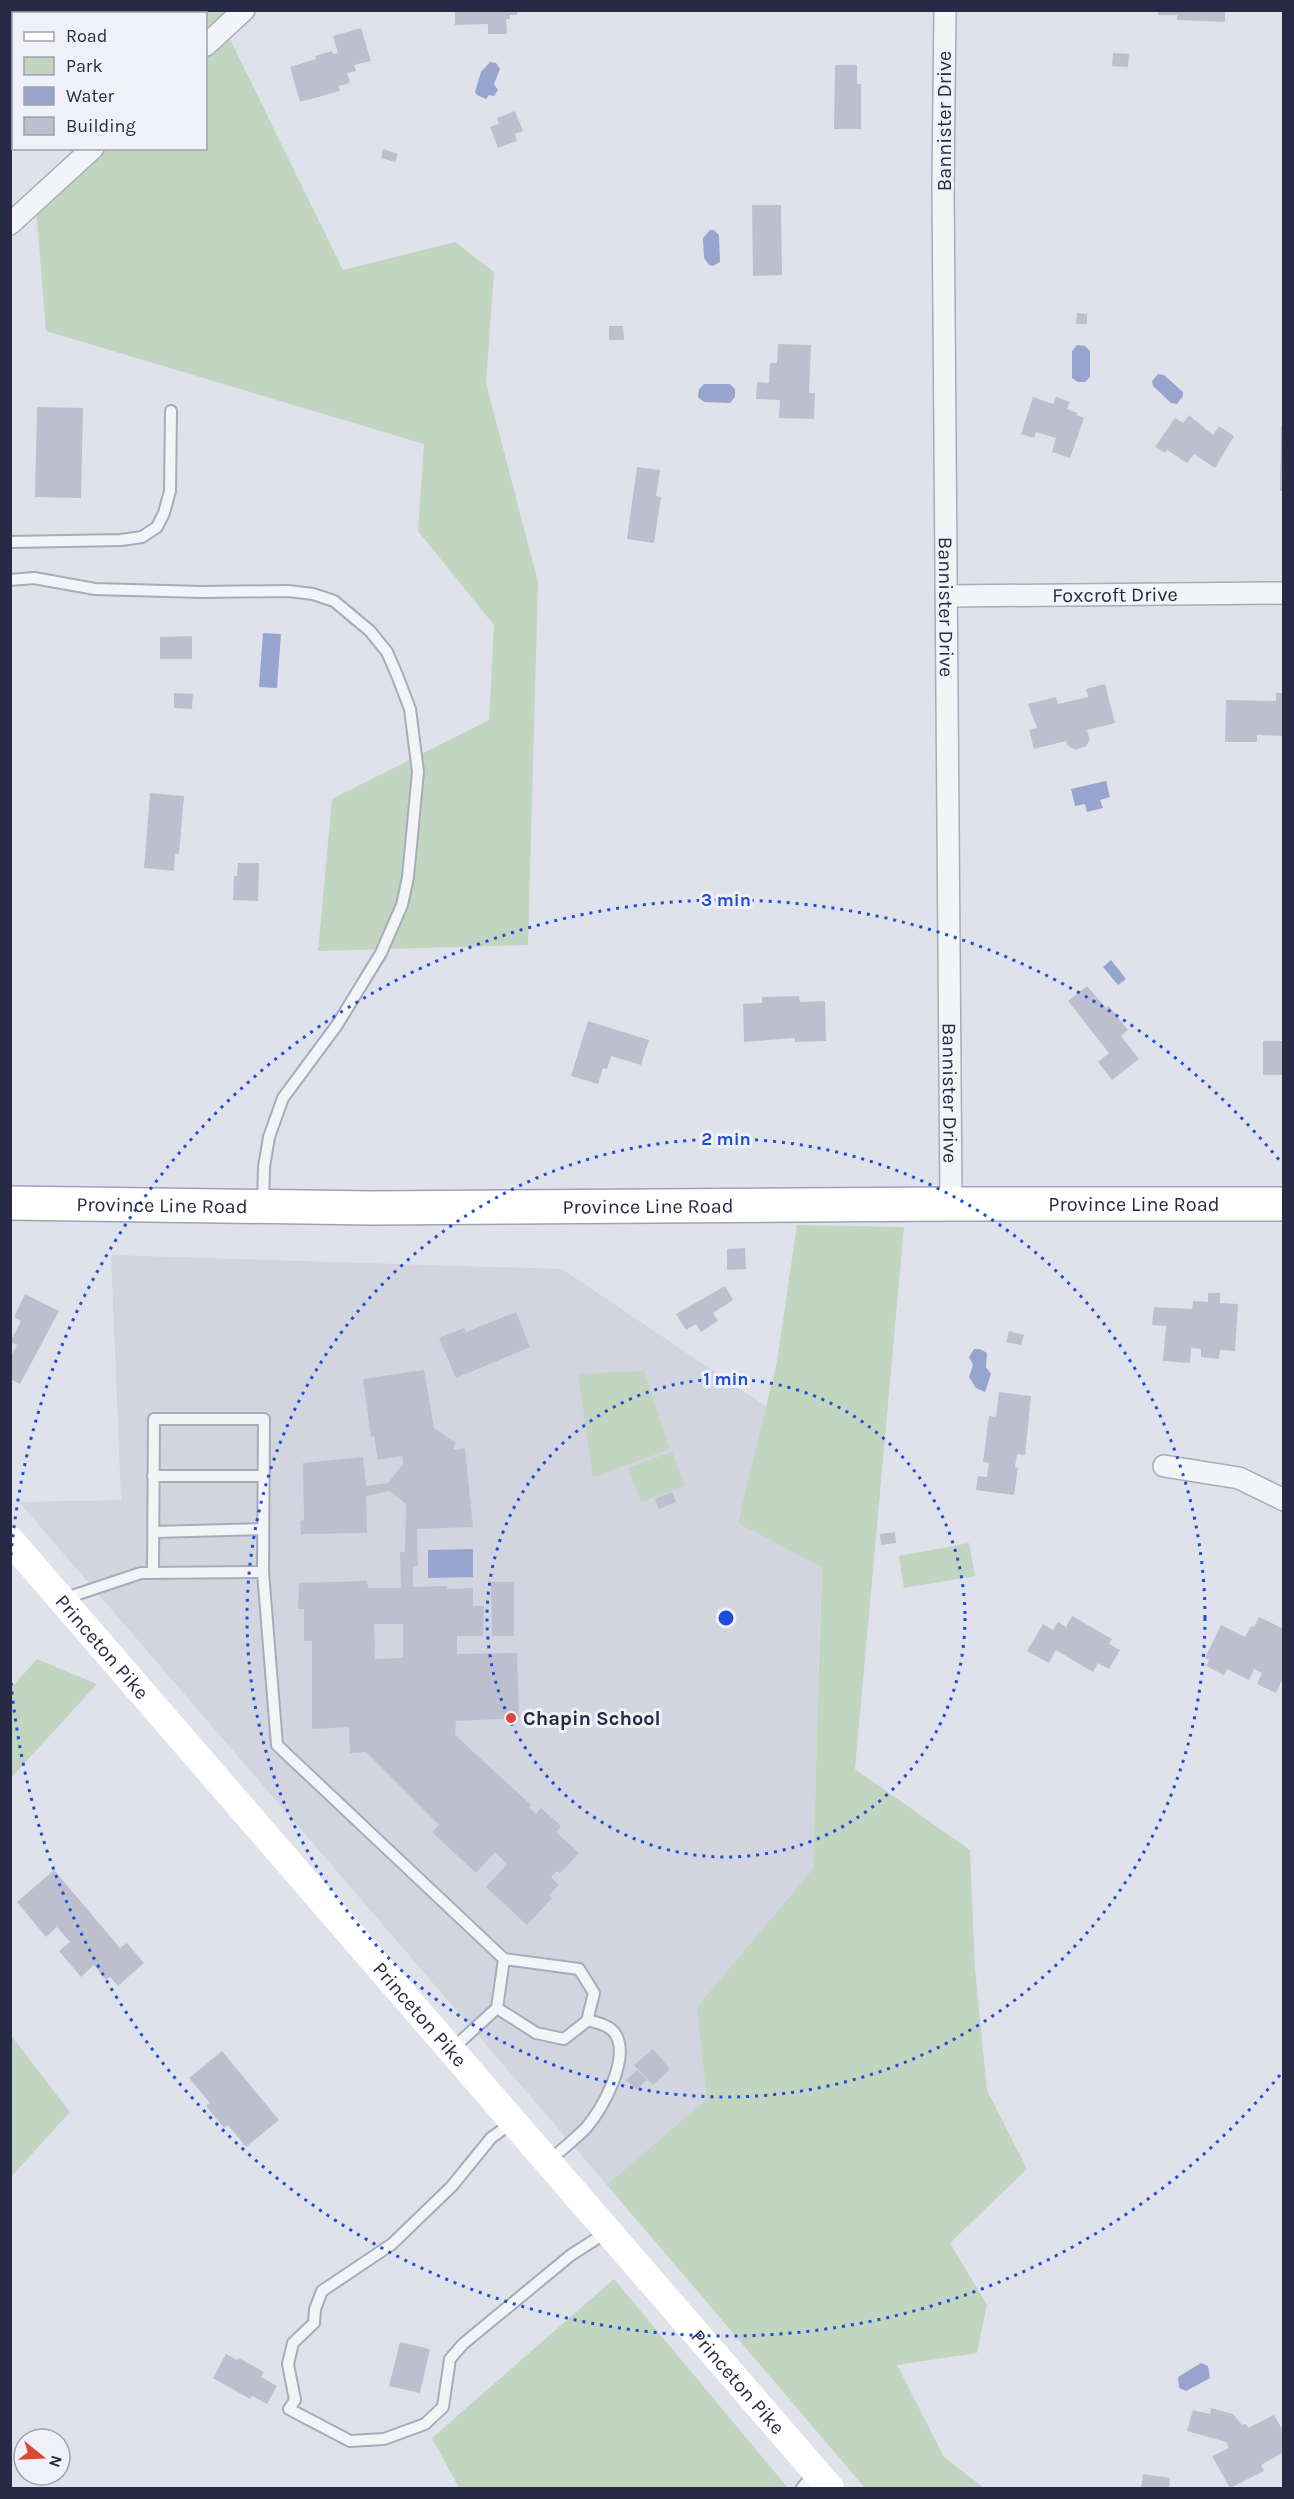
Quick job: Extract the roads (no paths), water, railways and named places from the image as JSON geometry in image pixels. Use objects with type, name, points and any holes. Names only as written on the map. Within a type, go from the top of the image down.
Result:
[{"type":"main road","name":"Province Line Road","points":[[10,1203],[264,1207],[1284,1204]]},
{"type":"main road","name":"Princeton Pike","points":[[10,1540],[608,2231],[816,2483]]},
{"type":"street","points":[[207,44],[244,10]]},
{"type":"street","name":"Bannister Drive","points":[[945,10],[943,196],[951,1204]]},
{"type":"street","points":[[10,224],[91,150]]},
{"type":"street","name":"Foxcroft Drive","points":[[947,596],[1284,593]]},
{"type":"street","points":[[1164,1466],[1239,1478],[1284,1500]]},
{"type":"lane","points":[[10,542],[121,540],[142,537],[157,527],[164,513],[170,491],[171,411]]},
{"type":"lane","points":[[10,580],[34,578],[95,589],[202,592],[288,591],[313,594],[334,602],[362,623],[387,652],[397,675],[410,709],[418,772],[408,877],[402,905],[381,953],[337,1025],[283,1098],[268,1137],[264,1167],[264,1207]]},
{"type":"lane","points":[[153,1573],[154,1419],[264,1419],[263,1572],[278,1745],[504,1959],[579,1969],[594,1992],[588,2020],[564,2039],[536,2033],[497,2007]]},
{"type":"lane","points":[[153,1476],[264,1476]]},
{"type":"lane","points":[[153,1532],[263,1529]]},
{"type":"lane","points":[[62,1600],[141,1573],[263,1572]]},
{"type":"lane","points":[[451,2050],[497,2007],[504,1959]]},
{"type":"lane","points":[[548,2162],[587,2127],[613,2084],[620,2057],[616,2035],[607,2026],[588,2020]]},
{"type":"lane","points":[[513,2122],[491,2138],[452,2186],[392,2244],[322,2291],[315,2308],[314,2323],[293,2343],[288,2364],[295,2400],[289,2409],[350,2441],[384,2439],[425,2424],[442,2407],[450,2359],[463,2344],[571,2255],[608,2231]]},
{"type":"water","points":[[490,62],[496,63],[500,69],[494,84],[498,90],[494,96],[489,95],[486,99],[475,92],[481,72]]},
{"type":"water","points":[[710,230],[714,230],[719,235],[720,262],[713,266],[709,265],[704,258],[703,238]]},
{"type":"water","points":[[1077,345],[1085,346],[1090,351],[1090,377],[1085,382],[1078,382],[1072,378],[1072,351]]},
{"type":"water","points":[[1158,374],[1164,375],[1183,392],[1177,404],[1171,403],[1153,386],[1152,381]]},
{"type":"water","points":[[704,384],[730,384],[735,389],[735,397],[730,403],[704,402],[698,397],[699,389]]},
{"type":"water","points":[[263,633],[281,634],[277,688],[259,687]]},
{"type":"water","points":[[1106,781],[1110,797],[1100,800],[1103,808],[1087,812],[1085,804],[1075,806],[1071,789]]},
{"type":"water","points":[[1111,960],[1126,979],[1118,985],[1103,967]]},
{"type":"water","points":[[974,1349],[987,1353],[986,1367],[991,1374],[985,1392],[976,1388],[969,1377],[973,1365],[969,1357]]},
{"type":"water","points":[[473,1549],[473,1577],[428,1578],[428,1550]]},
{"type":"water","points":[[1201,2363],[1208,2366],[1210,2378],[1186,2391],[1179,2388],[1178,2377]]},
{"type":"place","name":"Chapin School","points":[[511,1718]]}]
